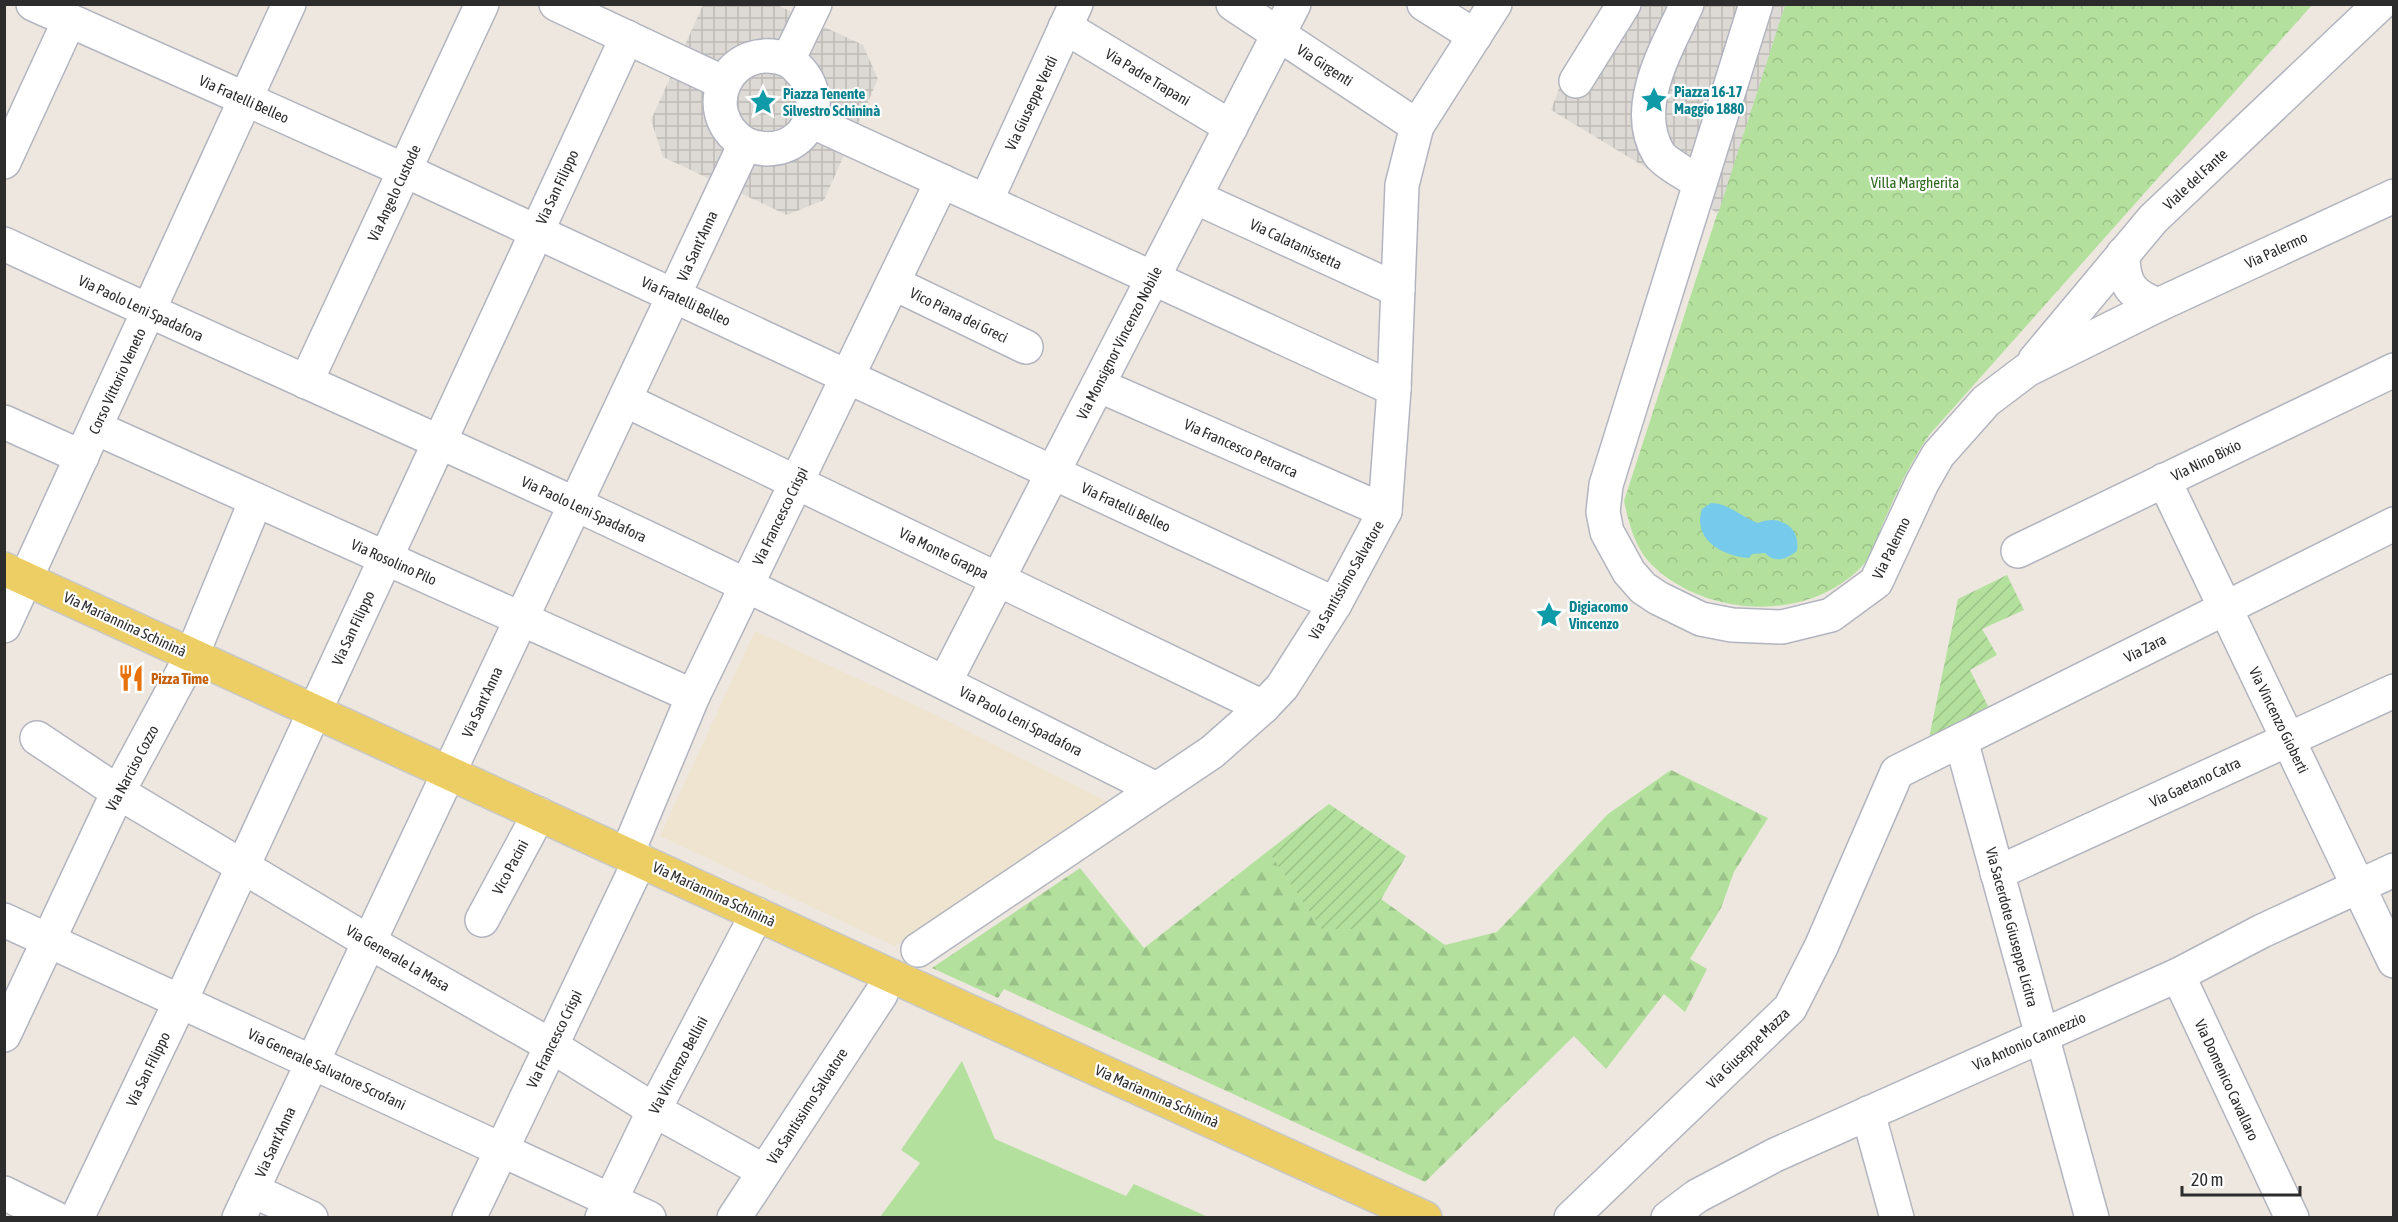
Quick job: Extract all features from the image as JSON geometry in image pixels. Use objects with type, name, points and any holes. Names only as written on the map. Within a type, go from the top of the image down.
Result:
[{"type":"main road","name":"Via Mariannina Schininà","points":[[15,574],[1425,1218]]},
{"type":"street","name":"Via Fratelli Belleo","points":[[33,4],[404,170],[1335,604]]},
{"type":"street","name":"Corso Vittorio Veneto","points":[[4,626],[15,574],[82,457],[96,428],[289,4]]},
{"type":"street","name":"Via Angelo Custode","points":[[306,382],[482,4]]},
{"type":"street","points":[[556,4],[724,83]]},
{"type":"street","name":"Via Girgenti","points":[[1233,4],[1417,126]]},
{"type":"street","name":"Via Monsignor Vincenzo Nobile","points":[[945,682],[1294,4]]},
{"type":"street","points":[[1424,4],[1475,36]]},
{"type":"street","name":"Via Santissimo Salvatore","points":[[918,950],[1212,752],[1282,687],[1335,604],[1385,511],[1394,389],[1402,186],[1417,126],[1495,4]]},
{"type":"street","points":[[1576,81],[1624,4]]},
{"type":"street","points":[[1687,4],[1659,67],[1649,104],[1651,135],[1660,156],[1698,190]]},
{"type":"street","name":"Via Palermo","points":[[1756,4],[1606,486],[1603,512],[1607,532],[1629,572],[1643,588],[1675,608],[1701,619],[1757,627],[1782,627],[1831,615],[1876,582],[1922,483],[1938,455],[1986,401],[2027,370],[2158,305],[2394,196]]},
{"type":"street","name":"Viale del Fante","points":[[2027,370],[2153,219],[2380,4]]},
{"type":"street","points":[[788,60],[812,12]]},
{"type":"street","name":"Via Padre Trapani","points":[[1071,16],[1231,127]]},
{"type":"street","name":"Via Giuseppe Verdi","points":[[986,201],[1071,16]]},
{"type":"street","points":[[4,162],[69,21]]},
{"type":"street","name":"Via San Filippo","points":[[77,1218],[180,1002],[627,37]]},
{"type":"street","points":[[772,55],[788,60],[808,78],[814,103],[811,121],[801,136],[779,148],[766,150],[745,144],[736,139],[728,129],[720,112],[724,83],[736,66],[750,59],[772,55]]},
{"type":"street","points":[[811,121],[1394,389]]},
{"type":"street","name":"Via Sant'Anna","points":[[246,1204],[745,144]]},
{"type":"street","name":"Via Francesco Crispi","points":[[469,1218],[550,1045],[633,857],[693,696],[942,181]]},
{"type":"street","name":"Via Calatanissetta","points":[[1195,197],[1398,290]]},
{"type":"street","name":"Via Paolo Leni Spadafora","points":[[4,244],[148,312],[575,504],[945,682],[1156,789]]},
{"type":"street","points":[[2123,254],[2123,272],[2130,288],[2142,300],[2158,305]]},
{"type":"street","name":"Vico Piana dei Greci","points":[[893,283],[1026,347]]},
{"type":"street","name":"Via Nino Bixio","points":[[2018,551],[2394,370]]},
{"type":"street","name":"Via Francesco Petrarca","points":[[1098,386],[1385,511]]},
{"type":"street","name":"Via Monte Grappa","points":[[625,400],[1263,707]]},
{"type":"street","points":[[4,422],[82,457]]},
{"type":"street","name":"Via Rosolino Pilo","points":[[96,428],[693,696]]},
{"type":"street","name":"Via Vincenzo Gioberti","points":[[2164,480],[2394,961]]},
{"type":"street","name":"Via Narciso Cozzo","points":[[4,1035],[118,792],[192,655],[256,500]]},
{"type":"street","name":"Via Zara","points":[[1897,772],[2394,524]]},
{"type":"street","name":"Via Gaetano Catra","points":[[1997,873],[2394,691]]},
{"type":"street","name":"Via Generale La Masa","points":[[37,738],[118,792],[369,942],[550,1045],[654,1110],[764,1171]]},
{"type":"street","name":"Via Sacerdote Giuseppe Licitra","points":[[1961,740],[2092,1218]]},
{"type":"street","name":"Via Giuseppe Mazza","points":[[1571,1218],[1790,1008],[1821,947],[1897,772]]},
{"type":"street","name":"Vico Pacini","points":[[482,920],[539,814]]},
{"type":"street","name":"Via Antonio Cannezzio","points":[[1668,1218],[1700,1207],[1775,1155],[2178,975],[2262,931],[2394,870]]},
{"type":"street","name":"Via Vincenzo Bellini","points":[[607,1209],[654,1110],[757,914]]},
{"type":"street","name":"Via Generale Salvatore Scrofani","points":[[4,920],[501,1149],[607,1209],[650,1218]]},
{"type":"street","name":"Via Domenico Cavallaro","points":[[2178,975],[2292,1218]]},
{"type":"street","name":"Via Santissimo Salvatore","points":[[734,1218],[881,994]]},
{"type":"street","points":[[1868,1113],[1898,1218]]},
{"type":"street","points":[[4,1193],[55,1218]]},
{"type":"street","points":[[246,1204],[311,1218]]},
{"type":"shaded area","name":"Piazza Tenente Silvestro Schininà","points":[[703,5],[777,5],[863,45],[878,79],[824,200],[787,215],[663,157],[651,120]]},
{"type":"shaded area","name":"Piazza 16-17 Maggio 1880","points":[[1609,5],[1785,5],[1718,214],[1696,198],[1551,110],[1563,78]]},
{"type":"shaded area","points":[[755,631],[934,714],[1108,802],[895,946],[660,836]]},
{"type":"green space","name":"Villa Margherita","points":[[1785,5],[2312,5],[1930,434],[1904,477],[1873,550],[1864,564],[1842,583],[1817,596],[1789,604],[1760,607],[1731,604],[1702,596],[1676,584],[1653,566],[1642,552],[1631,527],[1624,501]]},
{"type":"green space","points":[[2007,575],[2024,610],[1982,629],[1997,655],[1970,670],[1989,708],[1929,738],[1958,599]]},
{"type":"green space","points":[[1671,770],[1768,818],[1734,872],[1721,908],[1690,959],[1707,969],[1685,1012],[1664,994],[1606,1069],[1574,1036],[1425,1182],[1004,989],[998,998],[932,968],[1080,868],[1144,948],[1268,851],[1322,928],[1363,929],[1381,899],[1445,945],[1497,932],[1608,814]]},
{"type":"green space","points":[[1329,804],[1406,856],[1364,929],[1322,929],[1268,851]]},
{"type":"green space","points":[[962,1061],[995,1139],[1126,1196],[1134,1184],[1208,1217],[880,1217],[920,1163],[901,1150]]},
{"type":"water","points":[[1711,503],[1723,505],[1758,523],[1774,520],[1787,524],[1796,535],[1797,551],[1785,558],[1777,559],[1765,553],[1752,554],[1749,558],[1720,550],[1706,538],[1701,529],[1702,509]]},
{"type":"place","name":"Piazza 16-17 Maggio 1880","points":[[1654,100]]},
{"type":"place","name":"Piazza Tenente Silvestro Schininà","points":[[763,102]]},
{"type":"place","name":"Digiacomo Vincenzo","points":[[1549,615]]},
{"type":"place","name":"Pizza Time","points":[[131,678]]}]
